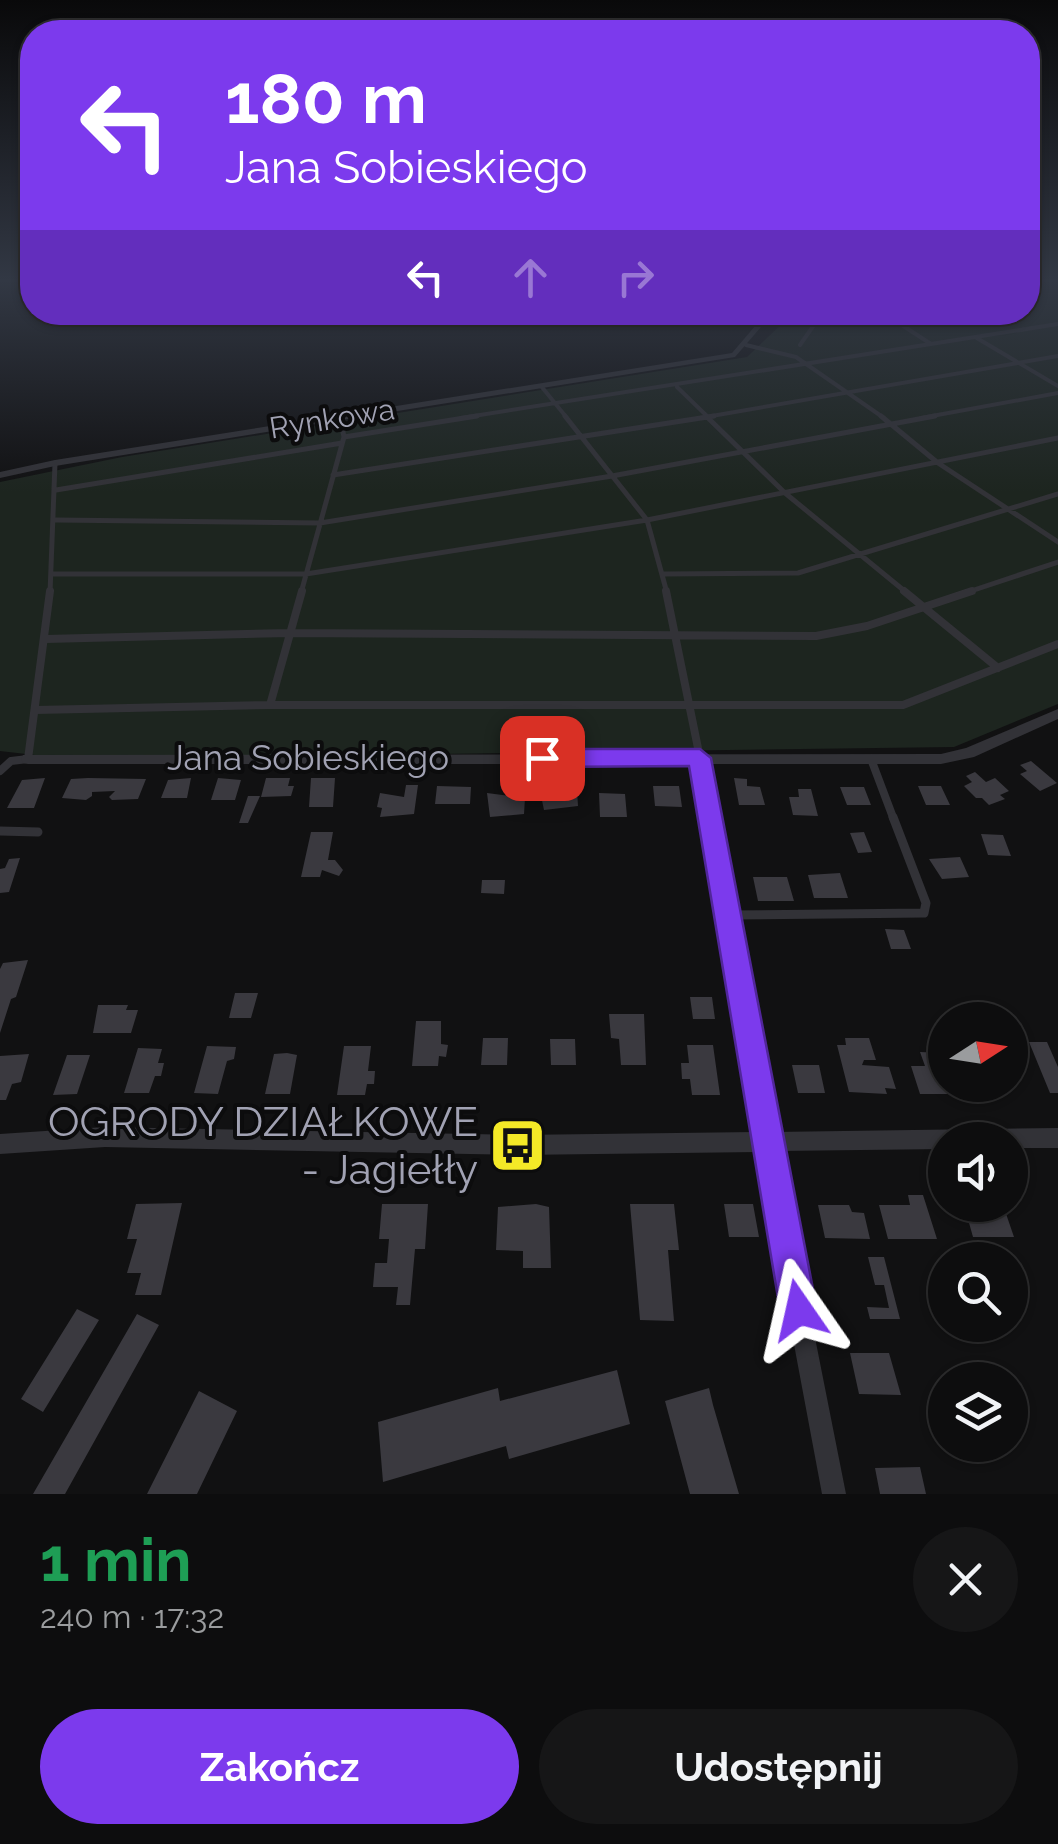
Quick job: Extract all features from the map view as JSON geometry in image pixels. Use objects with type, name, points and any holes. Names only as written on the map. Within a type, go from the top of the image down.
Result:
[{"type":"street","name":"Rynkowa","points":[[0,476],[55,463],[739,352]]},
{"type":"street","name":"Jana Sobieskiego","points":[[28,759],[960,756],[1058,714]]},
{"type":"street","points":[[700,758],[766,1140],[834,1494]]},
{"type":"street","points":[[0,1144],[106,1137],[517,1146],[1058,1138]]},
{"type":"lane","points":[[774,352],[796,357],[808,365],[892,423],[938,463],[1058,542]]},
{"type":"lane","points":[[56,490],[886,352]]},
{"type":"lane","points":[[1000,352],[1058,390]]},
{"type":"lane","points":[[333,476],[582,439],[1058,356]]},
{"type":"lane","points":[[541,386],[647,520],[663,574],[700,758]]},
{"type":"lane","points":[[677,387],[785,493],[998,668]]},
{"type":"lane","points":[[56,520],[320,522],[612,476],[1058,390]]},
{"type":"lane","points":[[270,705],[343,440],[340,417]]},
{"type":"lane","points":[[51,574],[306,574],[647,520],[1058,438]]},
{"type":"lane","points":[[0,771],[10,760],[28,759],[46,638],[56,520],[55,463]]},
{"type":"lane","points":[[663,574],[798,573],[1058,494]]},
{"type":"lane","points":[[46,638],[290,633],[816,636],[867,626],[1058,562]]},
{"type":"lane","points":[[36,710],[270,705],[903,705],[1058,644]]},
{"type":"lane","points":[[727,915],[924,914],[926,903],[872,758]]},
{"type":"lane","points":[[0,831],[38,832]]},
{"type":"shaded area","points":[[753,352],[1058,352],[1058,704],[954,747],[69,759],[0,751],[0,482],[122,457],[747,357]]},
{"type":"building","points":[[1031,761],[1057,783],[1040,791],[1020,774],[1027,771],[1020,765]]},
{"type":"building","points":[[975,772],[986,782],[995,778],[1009,791],[1000,795],[1005,799],[989,805],[976,798],[964,786],[972,782],[966,776]]},
{"type":"building","points":[[45,778],[34,808],[7,808],[22,780]]},
{"type":"building","points":[[191,778],[187,798],[161,798],[168,780]]},
{"type":"building","points":[[218,778],[241,780],[235,800],[211,800]]},
{"type":"building","points":[[266,778],[290,778],[288,786],[294,786],[291,796],[261,797]]},
{"type":"building","points":[[311,778],[335,778],[333,807],[309,807]]},
{"type":"building","points":[[734,778],[747,779],[747,786],[760,787],[765,805],[739,805]]},
{"type":"building","points":[[71,779],[146,779],[138,799],[112,800],[109,797],[115,791],[92,792],[86,800],[62,798]]},
{"type":"building","points":[[406,785],[418,785],[414,814],[380,817],[380,793],[404,797]]},
{"type":"building","points":[[437,786],[471,787],[470,804],[435,804]]},
{"type":"building","points":[[539,786],[577,790],[578,806],[544,810]]},
{"type":"building","points":[[653,786],[679,786],[682,807],[655,806]]},
{"type":"building","points":[[918,786],[941,786],[950,805],[926,805]]},
{"type":"building","points":[[840,787],[864,787],[871,805],[847,805]]},
{"type":"building","points":[[798,789],[811,789],[818,816],[793,815],[789,797],[799,797]]},
{"type":"building","points":[[487,793],[525,798],[524,814],[490,817]]},
{"type":"building","points":[[599,793],[625,794],[627,817],[600,817]]},
{"type":"building","points":[[248,796],[260,796],[248,823],[239,823]]},
{"type":"building","points":[[311,832],[333,832],[328,860],[335,860],[343,870],[339,876],[322,870],[320,877],[301,877]]},
{"type":"building","points":[[864,832],[872,852],[858,853],[850,833]]},
{"type":"building","points":[[981,834],[1003,835],[1011,856],[988,855]]},
{"type":"building","points":[[960,857],[969,877],[942,879],[929,859]]},
{"type":"building","points":[[20,858],[9,892],[0,893],[0,869],[5,868],[9,859]]},
{"type":"building","points":[[840,873],[848,898],[814,898],[808,875]]},
{"type":"building","points":[[753,877],[787,877],[794,901],[758,901]]},
{"type":"building","points":[[482,880],[505,880],[504,894],[481,893]]},
{"type":"building","points":[[885,929],[904,930],[911,949],[891,949]]},
{"type":"building","points":[[28,960],[0,1033],[0,969],[3,963]]},
{"type":"building","points":[[235,993],[258,993],[251,1018],[229,1018]]},
{"type":"building","points":[[690,997],[712,997],[715,1019],[693,1019]]},
{"type":"building","points":[[98,1005],[128,1005],[126,1010],[138,1010],[131,1033],[93,1033]]},
{"type":"building","points":[[609,1014],[644,1014],[646,1065],[621,1065],[619,1039],[611,1038]]},
{"type":"building","points":[[416,1021],[441,1021],[441,1044],[448,1045],[446,1057],[439,1056],[438,1066],[412,1066]]},
{"type":"building","points":[[483,1038],[508,1038],[507,1065],[481,1065]]},
{"type":"building","points":[[845,1038],[869,1038],[876,1060],[864,1060],[862,1065],[889,1067],[896,1089],[885,1088],[887,1094],[849,1092],[837,1045],[846,1045]]},
{"type":"building","points":[[550,1039],[575,1039],[576,1065],[551,1065]]},
{"type":"building","points":[[1029,1042],[1047,1042],[1058,1067],[1058,1093],[1050,1093]]},
{"type":"building","points":[[687,1045],[713,1045],[720,1095],[692,1095],[690,1079],[682,1079],[681,1063],[689,1063]]},
{"type":"building","points":[[207,1046],[236,1047],[234,1059],[227,1061],[218,1094],[194,1093]]},
{"type":"building","points":[[344,1046],[371,1046],[368,1071],[375,1071],[374,1084],[367,1084],[365,1095],[337,1095]]},
{"type":"building","points":[[138,1048],[162,1049],[158,1063],[164,1063],[161,1076],[155,1076],[149,1093],[124,1093]]},
{"type":"building","points":[[920,1052],[928,1052],[928,1094],[920,1094],[911,1066],[925,1066]]},
{"type":"building","points":[[29,1054],[21,1082],[12,1084],[6,1100],[0,1100],[0,1056]]},
{"type":"building","points":[[274,1054],[297,1055],[290,1094],[265,1094]]},
{"type":"building","points":[[67,1055],[90,1055],[77,1094],[53,1095]]},
{"type":"building","points":[[792,1065],[819,1065],[825,1093],[798,1093]]},
{"type":"building","points":[[908,1195],[923,1195],[928,1222],[932,1222],[937,1239],[888,1239],[879,1205],[910,1205]]},
{"type":"building","points":[[182,1203],[161,1295],[135,1295],[141,1273],[127,1273],[137,1239],[127,1239],[136,1204]]},
{"type":"building","points":[[382,1204],[428,1204],[425,1249],[415,1249],[410,1305],[396,1305],[398,1287],[373,1287],[375,1263],[387,1263],[389,1239],[379,1239]]},
{"type":"building","points":[[630,1204],[674,1204],[679,1250],[668,1250],[674,1321],[640,1320]]},
{"type":"building","points":[[724,1204],[753,1204],[759,1237],[729,1237]]},
{"type":"building","points":[[818,1205],[849,1205],[852,1212],[864,1213],[870,1239],[825,1238]]},
{"type":"building","points":[[498,1207],[549,1207],[551,1268],[523,1268],[523,1251],[496,1250]]},
{"type":"building","points":[[969,1222],[1009,1222],[1014,1237],[973,1237]]},
{"type":"building","points":[[868,1257],[884,1257],[900,1319],[870,1319],[867,1307],[889,1308],[884,1285],[875,1285]]},
{"type":"building","points":[[77,1309],[99,1320],[43,1412],[21,1399]]},
{"type":"building","points":[[137,1314],[159,1325],[65,1494],[33,1494]]},
{"type":"building","points":[[850,1353],[889,1353],[901,1395],[859,1394]]},
{"type":"building","points":[[617,1370],[630,1424],[509,1459],[506,1446],[383,1482],[378,1422],[498,1388],[500,1401]]},
{"type":"building","points":[[709,1388],[739,1494],[690,1494],[665,1401]]},
{"type":"building","points":[[199,1391],[237,1411],[197,1494],[147,1494]]},
{"type":"building","points":[[920,1467],[926,1494],[880,1494],[875,1468]]},
{"type":"place","name":"OGRODY DZIAŁKOWE - Jagiełły","points":[[517,1145]]},
{"type":"route","points":[[542,758],[700,758],[799,1310]]}]
